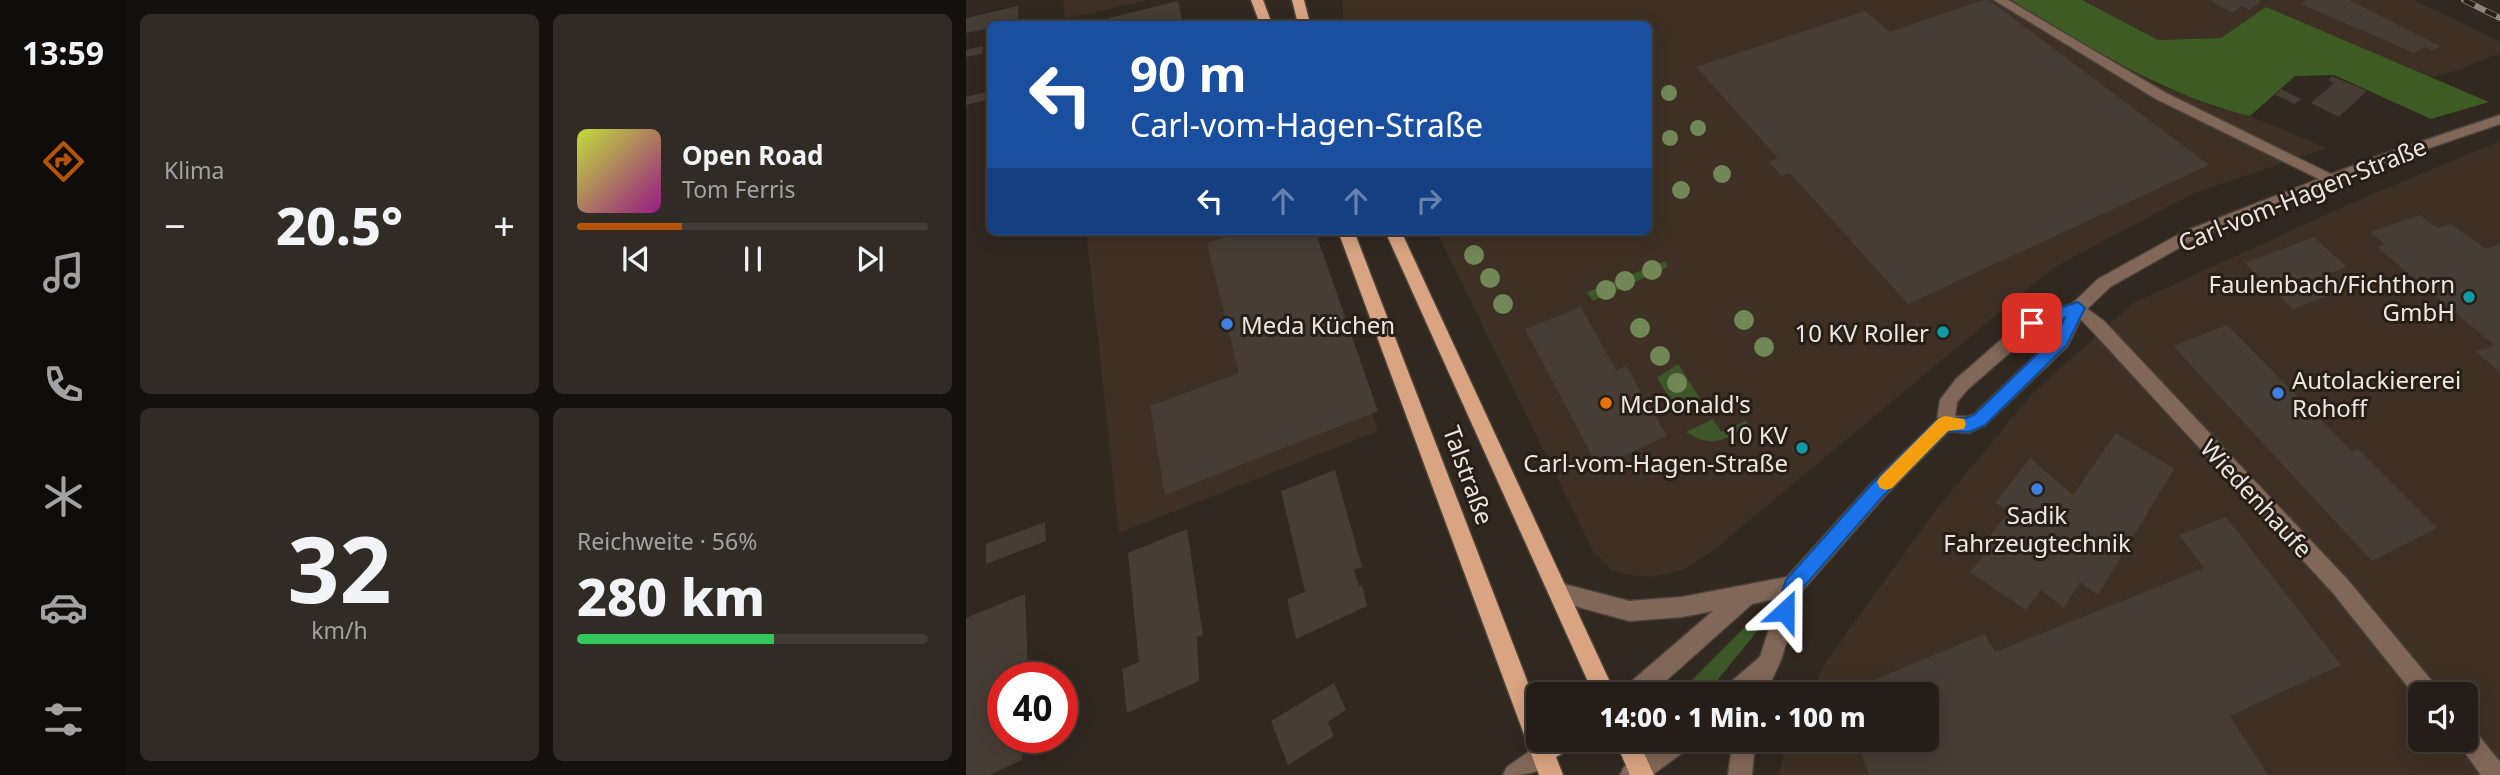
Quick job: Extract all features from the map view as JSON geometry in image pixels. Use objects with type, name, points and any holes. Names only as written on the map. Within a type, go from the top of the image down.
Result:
[{"type":"main road","points":[[1256,0],[1265,21]]},
{"type":"main road","points":[[1298,0],[1303,21]]},
{"type":"main road","name":"Talstraße","points":[[1348,235],[1526,692]]},
{"type":"main road","name":"Talstraße","points":[[1395,235],[1599,682]]},
{"type":"main road","name":"Talstraße","points":[[1547,752],[1551,775]]},
{"type":"main road","points":[[1630,752],[1638,773]]},
{"type":"street","points":[[2000,0],[2161,96],[2330,179]]},
{"type":"street","name":"Carl-vom-Hagen-Straße","points":[[1945,423],[1969,425],[1979,420],[2061,342],[2078,308],[2104,283],[2188,236],[2330,179],[2500,119]]},
{"type":"street","name":"Carl-vom-Hagen-Straße","points":[[1747,682],[1770,660],[1793,586],[1876,492],[1945,423],[1949,400],[1962,384],[2032,323],[2078,308]]},
{"type":"street","name":"Wiedenhaufe","points":[[2078,308],[2098,326],[2340,586],[2419,682]]},
{"type":"street","points":[[1560,593],[1629,611],[1682,607],[1793,586]]},
{"type":"street","points":[[1648,682],[1745,597]]},
{"type":"street","points":[[1759,682],[1770,660]]},
{"type":"street","points":[[1515,775],[1537,752]]},
{"type":"street","points":[[1638,773],[1665,752]]},
{"type":"street","points":[[1740,775],[1743,752]]},
{"type":"street","points":[[2477,752],[2496,775]]},
{"type":"shaded area","points":[[1063,0],[1148,0],[1065,19]]},
{"type":"shaded area","points":[[1343,0],[2011,0],[2159,85],[2214,107],[2250,116],[2327,148],[2192,194],[2053,268],[1710,553],[1682,570],[1652,577],[1627,575],[1611,570],[1593,551],[1438,235],[1652,235],[1652,21],[1343,21]]},
{"type":"shaded area","points":[[2082,0],[2414,0],[2500,42],[2500,53],[2431,78],[2266,8],[2221,38],[2158,40]]},
{"type":"shaded area","points":[[2500,141],[2500,775],[1779,775],[1784,752],[1939,752],[1939,682],[1816,682],[1825,663],[1935,511],[2032,394],[2133,303],[2354,202]]},
{"type":"shaded area","points":[[1086,235],[1314,235],[1378,431],[1119,533]]},
{"type":"green space","points":[[2011,0],[2082,0],[2158,40],[2221,38],[2266,7],[2489,102],[2431,119],[2334,75],[2295,76],[2250,116],[2218,107],[2156,82]]},
{"type":"green space","points":[[1665,261],[1668,267],[1593,301],[1587,292]]},
{"type":"green space","points":[[1678,364],[1701,400],[1678,411],[1657,378]]},
{"type":"green space","points":[[1713,419],[1721,432],[1746,421],[1750,427],[1711,441],[1686,432]]},
{"type":"green space","points":[[1766,606],[1772,613],[1716,682],[1690,682]]},
{"type":"building","points":[[1989,0],[2209,165],[1908,304],[1790,173],[1782,176],[1769,162],[1778,158],[1696,67],[1865,11],[1890,32]]},
{"type":"building","points":[[2210,0],[2261,2],[2249,10],[2242,6],[2232,13]]},
{"type":"building","points":[[2306,0],[2349,0],[2440,46],[2432,51],[2425,47],[2414,53],[2301,4]]},
{"type":"building","points":[[1178,1],[1182,21],[1110,21],[1109,18]]},
{"type":"building","points":[[1018,6],[1018,21],[987,21],[987,29],[966,33],[966,18]]},
{"type":"building","points":[[983,46],[982,54],[966,57],[966,50]]},
{"type":"building","points":[[2332,76],[2367,91],[2339,117],[2311,103],[2334,83],[2328,80]]},
{"type":"building","points":[[2281,89],[2301,99],[2295,104],[2275,95]]},
{"type":"building","points":[[986,92],[986,100],[966,105],[966,97]]},
{"type":"building","name":"Faulenbach/Fichthorn GmbH","points":[[2420,215],[2437,228],[2451,224],[2486,249],[2500,244],[2500,372],[2475,351],[2495,346],[2377,247],[2385,245],[2370,232]]},
{"type":"building","points":[[1230,235],[1316,235],[1378,411],[1165,495],[1150,406],[1239,373],[1207,243]]},
{"type":"building","points":[[2314,237],[2347,267],[2327,274],[2344,290],[2293,309],[2245,263]]},
{"type":"building","name":"McDonald's","points":[[1581,307],[1616,370],[1626,366],[1667,436],[1608,463],[1604,456],[1594,460],[1525,329]]},
{"type":"building","points":[[2227,325],[2353,452],[2358,449],[2437,528],[2372,561],[2173,346]]},
{"type":"building","name":"10 KV Roller","points":[[1944,326],[1952,334],[1942,338],[1934,330]]},
{"type":"building","points":[[2116,433],[2174,469],[2098,595],[2080,582],[2064,608],[2041,590],[2026,610],[1970,572],[1986,553],[1979,550],[2009,511],[1995,503],[2030,458],[2073,495]]},
{"type":"building","name":"10 KV Carl-vom-Hagen-Straße","points":[[1807,440],[1813,447],[1797,456],[1791,448]]},
{"type":"building","points":[[1335,470],[1362,567],[1354,570],[1359,586],[1362,585],[1367,606],[1296,639],[1287,599],[1305,592],[1281,491]]},
{"type":"building","points":[[2226,517],[2341,665],[2230,716],[2268,775],[1870,775],[1860,752],[1939,752],[1939,682],[1869,682],[1985,634],[1995,652],[2204,568],[2179,535]]},
{"type":"building","points":[[1045,522],[1046,541],[986,564],[986,544]]},
{"type":"building","points":[[1187,529],[1203,635],[1197,637],[1199,681],[1127,713],[1122,669],[1139,662],[1128,553]]},
{"type":"building","points":[[1025,594],[1027,662],[987,662],[987,753],[1022,753],[1022,760],[989,775],[966,775],[966,618]]},
{"type":"building","points":[[1334,683],[1346,710],[1328,722],[1334,736],[1288,765],[1271,721]]},
{"type":"railway","points":[[2464,0],[2500,18]]},
{"type":"slow traffic","points":[[1886,482],[1945,423],[1958,424]]},
{"type":"place","name":"Faulenbach/Fichthorn GmbH","points":[[2469,297]]},
{"type":"place","name":"Meda Küchen","points":[[1227,324]]},
{"type":"place","name":"10 KV Roller","points":[[1943,332]]},
{"type":"place","name":"Autolackiererei Rohoff","points":[[2278,393]]},
{"type":"place","name":"McDonald's","points":[[1606,403]]},
{"type":"place","name":"10 KV Carl-vom-Hagen-Straße","points":[[1802,448]]},
{"type":"place","name":"Sadik Fahrzeugtechnik","points":[[2037,489]]},
{"type":"route","points":[[1785,611],[1793,586],[1876,492],[1945,423],[1969,425],[1979,420],[2061,342],[2078,308],[2032,323]]}]
